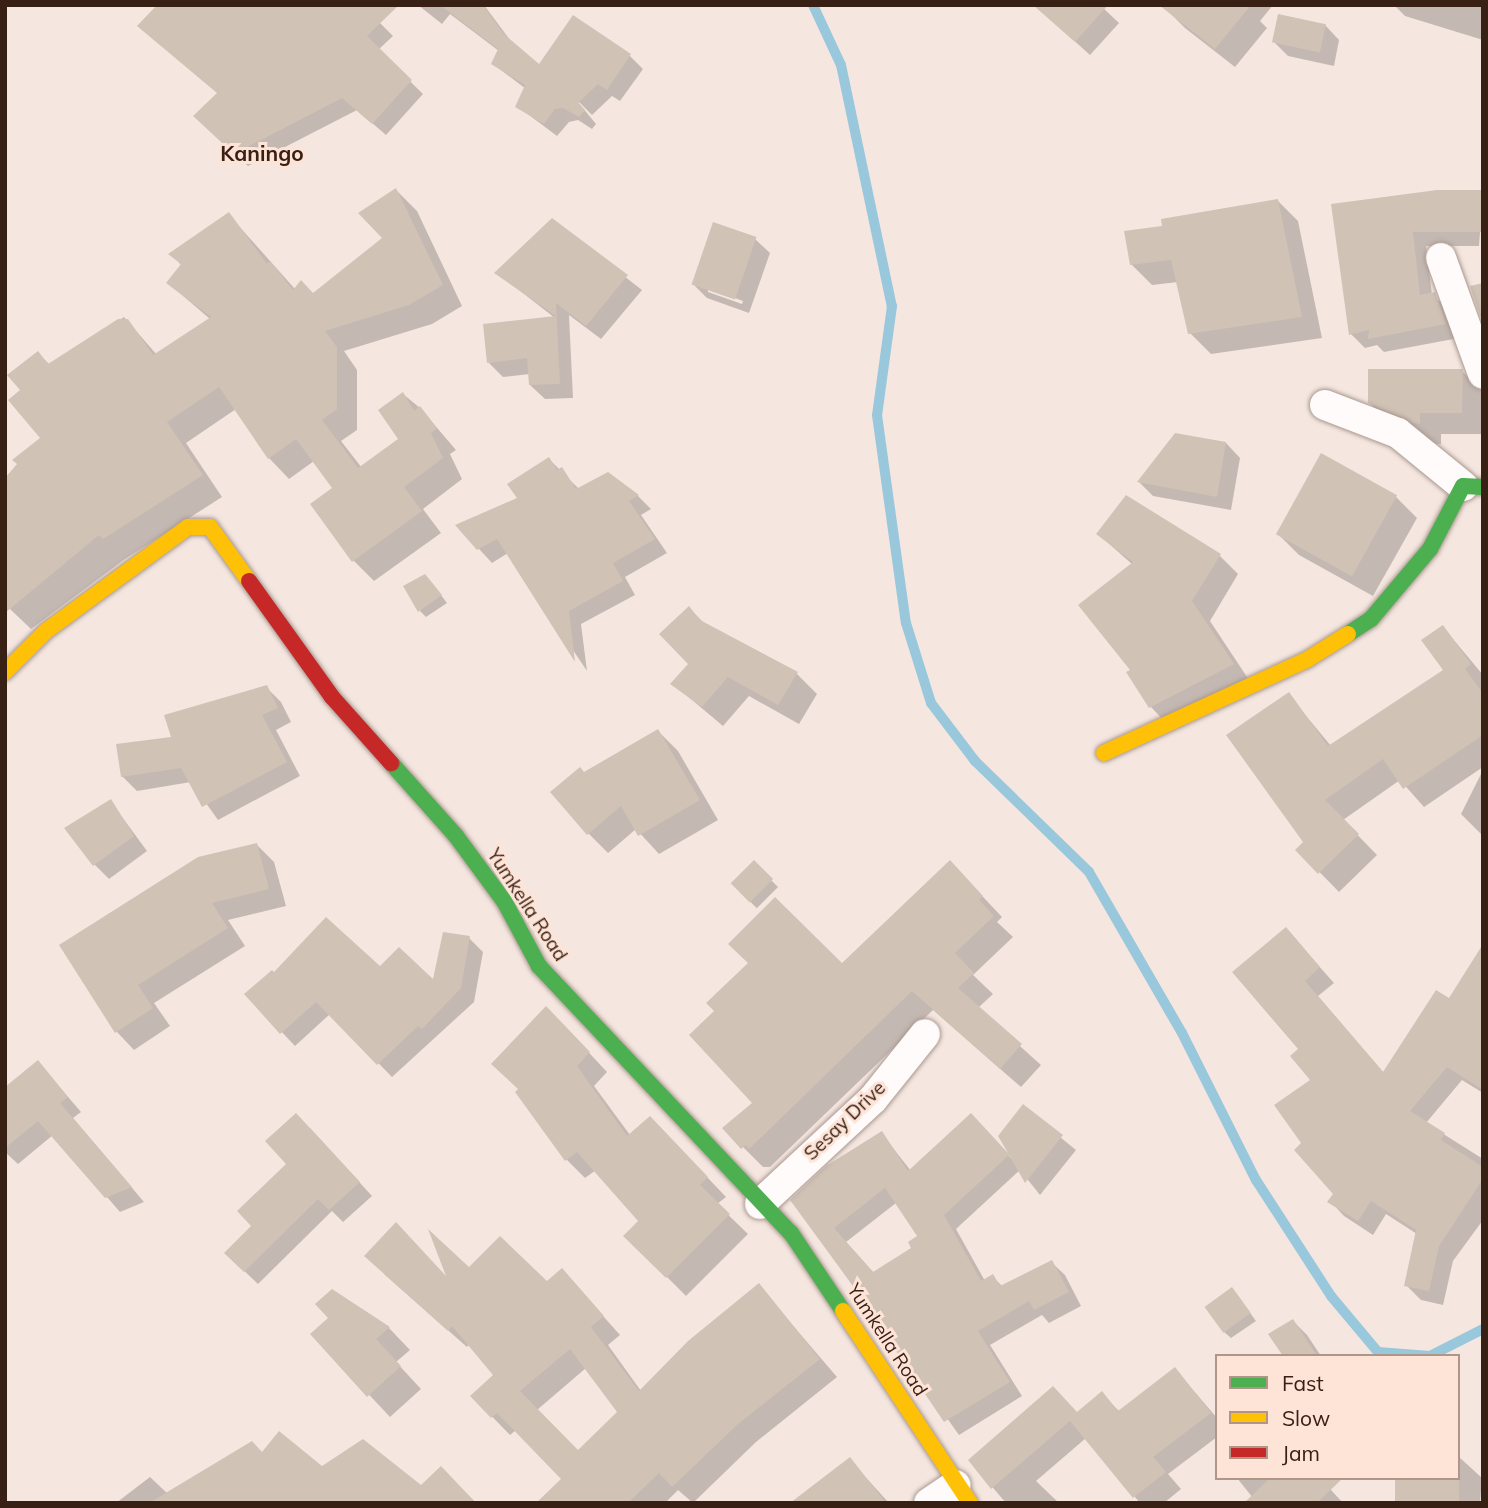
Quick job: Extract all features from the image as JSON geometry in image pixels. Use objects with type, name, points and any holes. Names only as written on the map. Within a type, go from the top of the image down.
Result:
[{"type":"street","points":[[1441,258],[1483,374]]},
{"type":"street","points":[[1104,753],[1308,659],[1371,618],[1430,549],[1473,487],[1398,433],[1325,405]]},
{"type":"street","name":"Yumkella Road","points":[[5,672],[46,631],[188,527],[210,527],[332,698],[456,836],[504,901],[539,966],[798,1243],[963,1494]]},
{"type":"street","name":"Sesay Drive","points":[[760,1204],[873,1098],[925,1034]]},
{"type":"street","points":[[929,1503],[963,1494]]},
{"type":"building","points":[[157,5],[399,5],[367,36],[412,80],[372,124],[342,98],[234,154],[193,116],[217,93],[137,26]]},
{"type":"building","points":[[440,5],[483,5],[504,34],[539,64],[573,15],[631,54],[607,90],[598,84],[578,103],[585,110],[579,117],[563,108],[555,109],[544,124],[515,107],[525,85],[491,64],[498,49]]},
{"type":"building","points":[[1033,5],[1108,5],[1075,42]]},
{"type":"building","points":[[1159,5],[1251,5],[1215,49]]},
{"type":"building","points":[[1278,14],[1326,24],[1320,53],[1272,42]]},
{"type":"building","points":[[396,188],[443,285],[409,305],[325,331],[337,347],[337,409],[322,420],[358,468],[398,439],[378,410],[403,392],[414,411],[420,406],[437,428],[431,433],[443,458],[404,487],[422,511],[352,562],[310,504],[332,488],[296,439],[268,459],[219,387],[167,422],[203,475],[103,539],[99,535],[5,613],[5,478],[17,464],[12,460],[40,438],[8,400],[20,390],[7,375],[38,351],[48,364],[118,319],[128,319],[153,355],[211,317],[166,283],[181,264],[168,254],[229,212],[267,264],[270,261],[293,290],[301,280],[313,293],[382,238],[358,213]]},
{"type":"building","points":[[1437,190],[1483,190],[1483,232],[1413,232],[1420,295],[1435,292],[1446,324],[1368,339],[1369,330],[1349,335],[1331,204]]},
{"type":"building","points":[[1278,199],[1302,317],[1188,334],[1171,260],[1130,265],[1124,231],[1162,226],[1161,219]]},
{"type":"building","points":[[552,218],[628,275],[586,326],[556,303],[560,384],[529,385],[527,358],[487,363],[483,324],[556,316],[494,273]]},
{"type":"building","points":[[713,222],[756,237],[735,299],[692,284]]},
{"type":"building","points":[[1483,283],[1483,317],[1481,318],[1470,286]]},
{"type":"building","points":[[1368,369],[1463,369],[1462,413],[1420,413],[1420,424],[1368,403]]},
{"type":"building","points":[[1175,433],[1226,442],[1217,497],[1137,482]]},
{"type":"building","points":[[1321,453],[1397,495],[1352,577],[1276,534]]},
{"type":"building","points":[[549,457],[557,470],[562,467],[576,489],[608,472],[639,495],[629,501],[655,539],[613,563],[623,581],[569,611],[575,662],[497,539],[477,550],[455,525],[517,498],[507,484]]},
{"type":"building","points":[[1126,495],[1221,554],[1192,601],[1234,664],[1149,708],[1126,672],[1130,670],[1078,605],[1133,562],[1096,534]]},
{"type":"building","points":[[425,574],[442,595],[418,612],[403,586]]},
{"type":"building","points":[[689,606],[700,620],[798,672],[778,705],[728,677],[702,707],[670,684],[688,664],[659,634]]},
{"type":"building","points":[[1443,625],[1471,664],[1465,669],[1483,693],[1483,735],[1403,789],[1383,759],[1325,800],[1359,834],[1318,874],[1295,850],[1303,842],[1226,735],[1289,692],[1328,746],[1443,670],[1421,640]]},
{"type":"building","points":[[267,685],[278,708],[262,715],[287,762],[202,807],[181,768],[121,777],[116,744],[171,737],[164,715]]},
{"type":"building","points":[[658,729],[700,800],[638,836],[621,806],[587,835],[550,792],[580,767],[584,772]]},
{"type":"building","points":[[111,799],[134,836],[93,866],[64,828]]},
{"type":"building","points":[[257,843],[269,889],[212,903],[228,928],[138,985],[153,1008],[115,1033],[59,945],[198,857]]},
{"type":"building","points":[[754,860],[773,879],[750,902],[731,883]]},
{"type":"building","points":[[950,860],[983,896],[979,900],[994,916],[955,953],[974,973],[958,988],[1022,1044],[1000,1069],[912,991],[749,1149],[746,1145],[741,1149],[722,1128],[752,1103],[689,1035],[714,1011],[706,1003],[748,963],[728,944],[775,897],[842,963]]},
{"type":"building","points":[[326,917],[380,966],[399,947],[433,979],[443,932],[470,936],[461,988],[422,1029],[418,1026],[377,1065],[316,1002],[280,1034],[244,994],[272,970],[274,972]]},
{"type":"building","points":[[1286,927],[1320,967],[1305,981],[1383,1072],[1436,990],[1449,998],[1483,944],[1483,1090],[1447,1067],[1410,1111],[1445,1133],[1441,1140],[1483,1167],[1483,1179],[1439,1246],[1429,1291],[1404,1286],[1416,1230],[1371,1201],[1358,1221],[1327,1202],[1333,1194],[1294,1150],[1301,1143],[1274,1105],[1310,1080],[1290,1056],[1298,1049],[1232,972]]},
{"type":"building","points":[[546,1006],[590,1052],[577,1066],[627,1136],[650,1116],[708,1177],[700,1185],[730,1214],[666,1278],[623,1236],[638,1221],[577,1152],[565,1161],[515,1092],[518,1089],[491,1064]]},
{"type":"building","points":[[38,1060],[68,1097],[60,1103],[132,1187],[105,1198],[38,1121],[5,1148],[5,1087]]},
{"type":"building","points":[[1023,1104],[1063,1135],[1025,1183],[1009,1155],[944,1215],[981,1281],[993,1274],[1000,1286],[1052,1260],[1069,1292],[1034,1310],[1029,1301],[978,1331],[1010,1382],[944,1422],[881,1329],[883,1327],[790,1200],[826,1166],[882,1131],[908,1171],[971,1113],[1008,1153],[998,1136]],"holes":[[[885,1188],[917,1236],[908,1242],[911,1248],[873,1272],[834,1228]]]},
{"type":"building","points":[[296,1113],[360,1182],[329,1210],[318,1199],[244,1272],[224,1253],[251,1226],[237,1211],[286,1164],[265,1141]]},
{"type":"building","points":[[396,1222],[446,1276],[428,1229],[469,1267],[500,1236],[547,1281],[562,1268],[604,1316],[591,1327],[639,1391],[688,1341],[759,1283],[820,1359],[738,1424],[672,1487],[659,1473],[628,1503],[536,1503],[561,1479],[497,1413],[491,1418],[470,1396],[493,1375],[452,1326],[448,1331],[364,1256]],"holes":[[[570,1349],[617,1412],[578,1450],[520,1391]]]},
{"type":"building","points":[[1232,1287],[1251,1313],[1223,1333],[1204,1307]]},
{"type":"building","points":[[332,1289],[390,1327],[376,1339],[401,1366],[367,1397],[310,1334],[328,1318],[315,1304]]},
{"type":"building","points":[[1293,1319],[1316,1354],[1282,1354],[1268,1334]]},
{"type":"building","points":[[1175,1367],[1211,1413],[1153,1457],[1166,1472],[1133,1498],[1070,1421],[991,1489],[968,1460],[1053,1386],[1077,1412],[1102,1391],[1118,1411]]},
{"type":"building","points":[[279,1431],[322,1466],[363,1439],[421,1485],[441,1466],[476,1503],[149,1503],[252,1441],[262,1452]]},
{"type":"building","points":[[850,1457],[886,1503],[790,1503]]},
{"type":"building","points":[[1268,1480],[1341,1480],[1317,1503],[1244,1503]]},
{"type":"building","points":[[1395,1480],[1459,1480],[1459,1503],[1395,1503]]},
{"type":"waterway","points":[[813,5],[841,65],[892,306],[877,415],[906,623],[931,703],[975,761],[1089,872],[1182,1033],[1256,1180],[1331,1296],[1378,1352],[1404,1354]]},
{"type":"waterway","points":[[1434,1354],[1483,1329]]},
{"type":"traffic: fast","points":[[1348,634],[1371,619],[1430,549],[1463,486],[1483,487]]},
{"type":"traffic: fast","points":[[391,763],[456,836],[504,901],[539,966],[791,1233],[843,1311]]},
{"type":"traffic: slow","points":[[5,672],[46,631],[188,527],[210,527],[249,581]]},
{"type":"traffic: slow","points":[[1104,753],[1308,659],[1348,634]]},
{"type":"traffic: slow","points":[[843,1311],[970,1503]]},
{"type":"traffic: jam","points":[[249,581],[332,697],[391,763]]},
{"type":"district","name":"Kaningo","points":[[262,153]]}]
